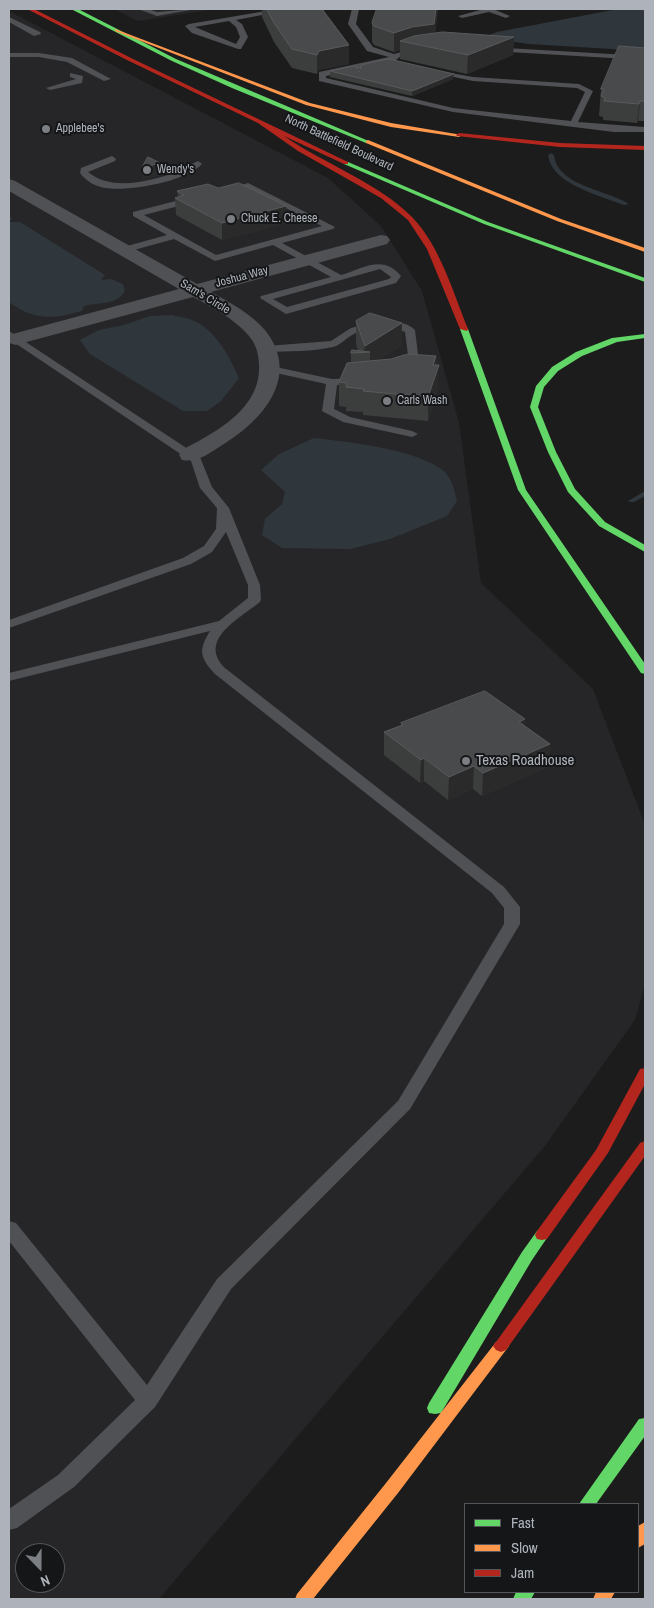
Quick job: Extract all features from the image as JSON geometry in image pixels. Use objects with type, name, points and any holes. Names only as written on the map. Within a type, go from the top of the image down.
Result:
[{"type":"main road","name":"North Battlefield Boulevard","points":[[30,9],[335,158],[486,223],[645,280]]},
{"type":"main road","points":[[56,9],[115,40],[185,73],[234,87]]},
{"type":"main road","name":"North Battlefield Boulevard","points":[[74,9],[174,60],[234,87],[558,220],[645,250]]},
{"type":"main road","points":[[117,30],[157,43],[287,97],[372,120],[499,140],[575,146],[645,148]]},
{"type":"main road","points":[[259,121],[304,153],[339,170],[380,194],[402,212],[422,234],[438,263],[442,278],[454,302],[522,490],[645,671]]},
{"type":"main road","points":[[645,336],[615,340],[579,354],[555,370],[540,386],[534,407],[552,452],[571,490],[602,524],[645,549]]},
{"type":"main road","points":[[431,1414],[527,1256],[601,1153],[645,1072]]},
{"type":"main road","points":[[303,1599],[366,1523],[494,1356],[645,1146]]},
{"type":"main road","points":[[588,1503],[645,1424]]},
{"type":"main road","points":[[366,1523],[421,1431]]},
{"type":"street","name":"Sam's Circle","points":[[9,184],[236,315],[255,331],[267,349],[271,369],[267,392],[253,410],[232,429],[190,454]]},
{"type":"street","name":"Joshua Way","points":[[12,336],[381,240]]},
{"type":"lane","points":[[144,10],[172,9]]},
{"type":"lane","points":[[144,10],[153,14],[162,14],[192,9]]},
{"type":"lane","points":[[230,19],[239,26],[244,37],[238,47],[196,31],[189,26],[205,23],[289,9]]},
{"type":"lane","points":[[355,9],[352,24],[370,50],[394,60]]},
{"type":"lane","points":[[462,16],[488,9],[506,16]]},
{"type":"lane","points":[[9,18],[37,34]]},
{"type":"lane","points":[[425,48],[412,50],[394,60],[322,74],[322,79],[454,110],[614,129],[645,130]]},
{"type":"lane","points":[[487,48],[645,58]]},
{"type":"lane","points":[[9,55],[39,55],[69,60],[107,79]]},
{"type":"lane","points":[[9,64],[28,63],[55,67]]},
{"type":"lane","points":[[424,70],[473,79],[579,86],[589,91],[574,123]]},
{"type":"lane","points":[[50,88],[75,84],[80,78],[73,75]]},
{"type":"lane","points":[[112,159],[84,170],[84,173],[100,184],[119,186],[181,173],[193,169],[198,164]]},
{"type":"lane","points":[[201,198],[136,214],[216,258],[330,227],[248,186],[220,193]]},
{"type":"lane","points":[[123,250],[176,236]]},
{"type":"lane","points":[[274,242],[340,278],[380,266],[386,267],[396,276],[393,280],[286,311],[265,298],[340,278]]},
{"type":"lane","points":[[267,349],[334,344],[347,333],[361,328],[385,324],[403,325],[410,330],[414,363],[406,373],[399,376]]},
{"type":"lane","points":[[9,1521],[66,1481],[148,1401],[224,1284],[404,1105],[512,924],[512,908],[498,890],[220,671],[210,659],[208,646],[214,634],[255,599],[254,585],[223,508],[206,488],[196,458],[12,336]]},
{"type":"lane","points":[[271,369],[332,382],[368,380]]},
{"type":"lane","points":[[332,382],[328,411],[347,420],[412,434]]},
{"type":"lane","points":[[9,624],[187,561],[208,549],[222,528],[223,508]]},
{"type":"lane","points":[[9,677],[224,624]]},
{"type":"lane","points":[[9,1228],[148,1401]]},
{"type":"shaded area","points":[[114,9],[216,9],[138,21]]},
{"type":"shaded area","points":[[618,9],[645,9],[645,51],[529,44],[487,38],[489,35],[497,32]]},
{"type":"shaded area","points":[[9,11],[328,178],[381,226],[422,291],[459,423],[481,583],[593,689],[645,825],[645,984],[635,1020],[544,1147],[159,1599],[9,1599]]},
{"type":"shaded area","points":[[9,222],[20,222],[105,275],[101,280],[111,279],[123,284],[125,291],[117,299],[107,303],[84,306],[82,311],[62,316],[44,317],[27,313],[18,308],[9,302]]},
{"type":"shaded area","points":[[173,315],[190,319],[208,330],[221,344],[239,378],[221,401],[207,411],[183,411],[90,354],[80,340],[99,330],[124,325],[150,316]]},
{"type":"shaded area","points":[[314,438],[401,452],[433,464],[450,478],[457,501],[447,516],[390,539],[350,549],[282,548],[262,535],[265,519],[282,504],[285,492],[261,470],[279,454]]},
{"type":"building","points":[[267,9],[322,9],[349,45],[319,51],[317,55],[292,49]]},
{"type":"building","points":[[377,9],[436,9],[434,24],[412,27],[394,33],[374,26],[372,23]]},
{"type":"building","points":[[443,32],[514,37],[468,55],[400,41],[414,36]]},
{"type":"building","points":[[619,46],[645,48],[645,101],[640,101],[639,104],[604,101],[605,98],[601,96],[604,89],[601,89]]},
{"type":"building","points":[[389,59],[454,74],[412,91],[330,71],[355,66],[359,72],[362,65]]},
{"type":"building","points":[[148,157],[160,163],[142,168]]},
{"type":"building","points":[[239,183],[286,206],[222,223],[175,198],[184,195],[177,191],[208,184],[218,188]]},
{"type":"building","points":[[370,313],[402,323],[365,346],[356,321]]},
{"type":"building","points":[[352,350],[370,352],[351,353]]},
{"type":"building","points":[[408,354],[436,356],[433,365],[439,365],[428,397],[363,391],[364,389],[346,387],[347,383],[339,382],[347,363],[391,359]]},
{"type":"building","points":[[485,691],[525,719],[519,722],[550,744],[483,773],[474,766],[449,777],[424,758],[421,760],[384,732],[403,725],[401,723]]},
{"type":"waterway","points":[[551,155],[554,166],[559,172],[576,184],[626,204]]},
{"type":"waterway","points":[[632,501],[645,493]]},
{"type":"traffic: fast","points":[[74,9],[174,60],[234,87],[368,142]]},
{"type":"traffic: fast","points":[[346,163],[486,223],[645,280]]},
{"type":"traffic: fast","points":[[464,329],[522,490],[645,671]]},
{"type":"traffic: fast","points":[[645,336],[615,340],[579,354],[555,369],[540,386],[534,407],[552,452],[571,490],[602,524],[645,549]]},
{"type":"traffic: fast","points":[[435,1408],[527,1256],[542,1235]]},
{"type":"traffic: fast","points":[[588,1503],[645,1424]]},
{"type":"traffic: fast","points":[[521,1599],[525,1593]]},
{"type":"traffic: slow","points":[[117,30],[308,104],[391,125],[459,135]]},
{"type":"traffic: slow","points":[[368,142],[559,220],[645,250]]},
{"type":"traffic: slow","points":[[303,1599],[392,1488],[501,1346]]},
{"type":"traffic: slow","points":[[639,1539],[645,1529]]},
{"type":"traffic: slow","points":[[601,1599],[605,1593]]},
{"type":"traffic: jam","points":[[30,9],[129,59],[346,163]]},
{"type":"traffic: jam","points":[[259,121],[300,150],[383,197],[410,219],[431,249],[464,329]]},
{"type":"traffic: jam","points":[[459,135],[560,145],[645,148]]},
{"type":"traffic: jam","points":[[542,1235],[601,1153],[645,1072]]},
{"type":"traffic: jam","points":[[501,1346],[645,1146]]},
{"type":"place","name":"Applebee's","points":[[46,129]]},
{"type":"place","name":"Wendy's","points":[[147,170]]},
{"type":"place","name":"Chuck E. Cheese","points":[[231,219]]},
{"type":"place","name":"Carls Wash","points":[[387,401]]},
{"type":"place","name":"Texas Roadhouse","points":[[466,761]]}]
